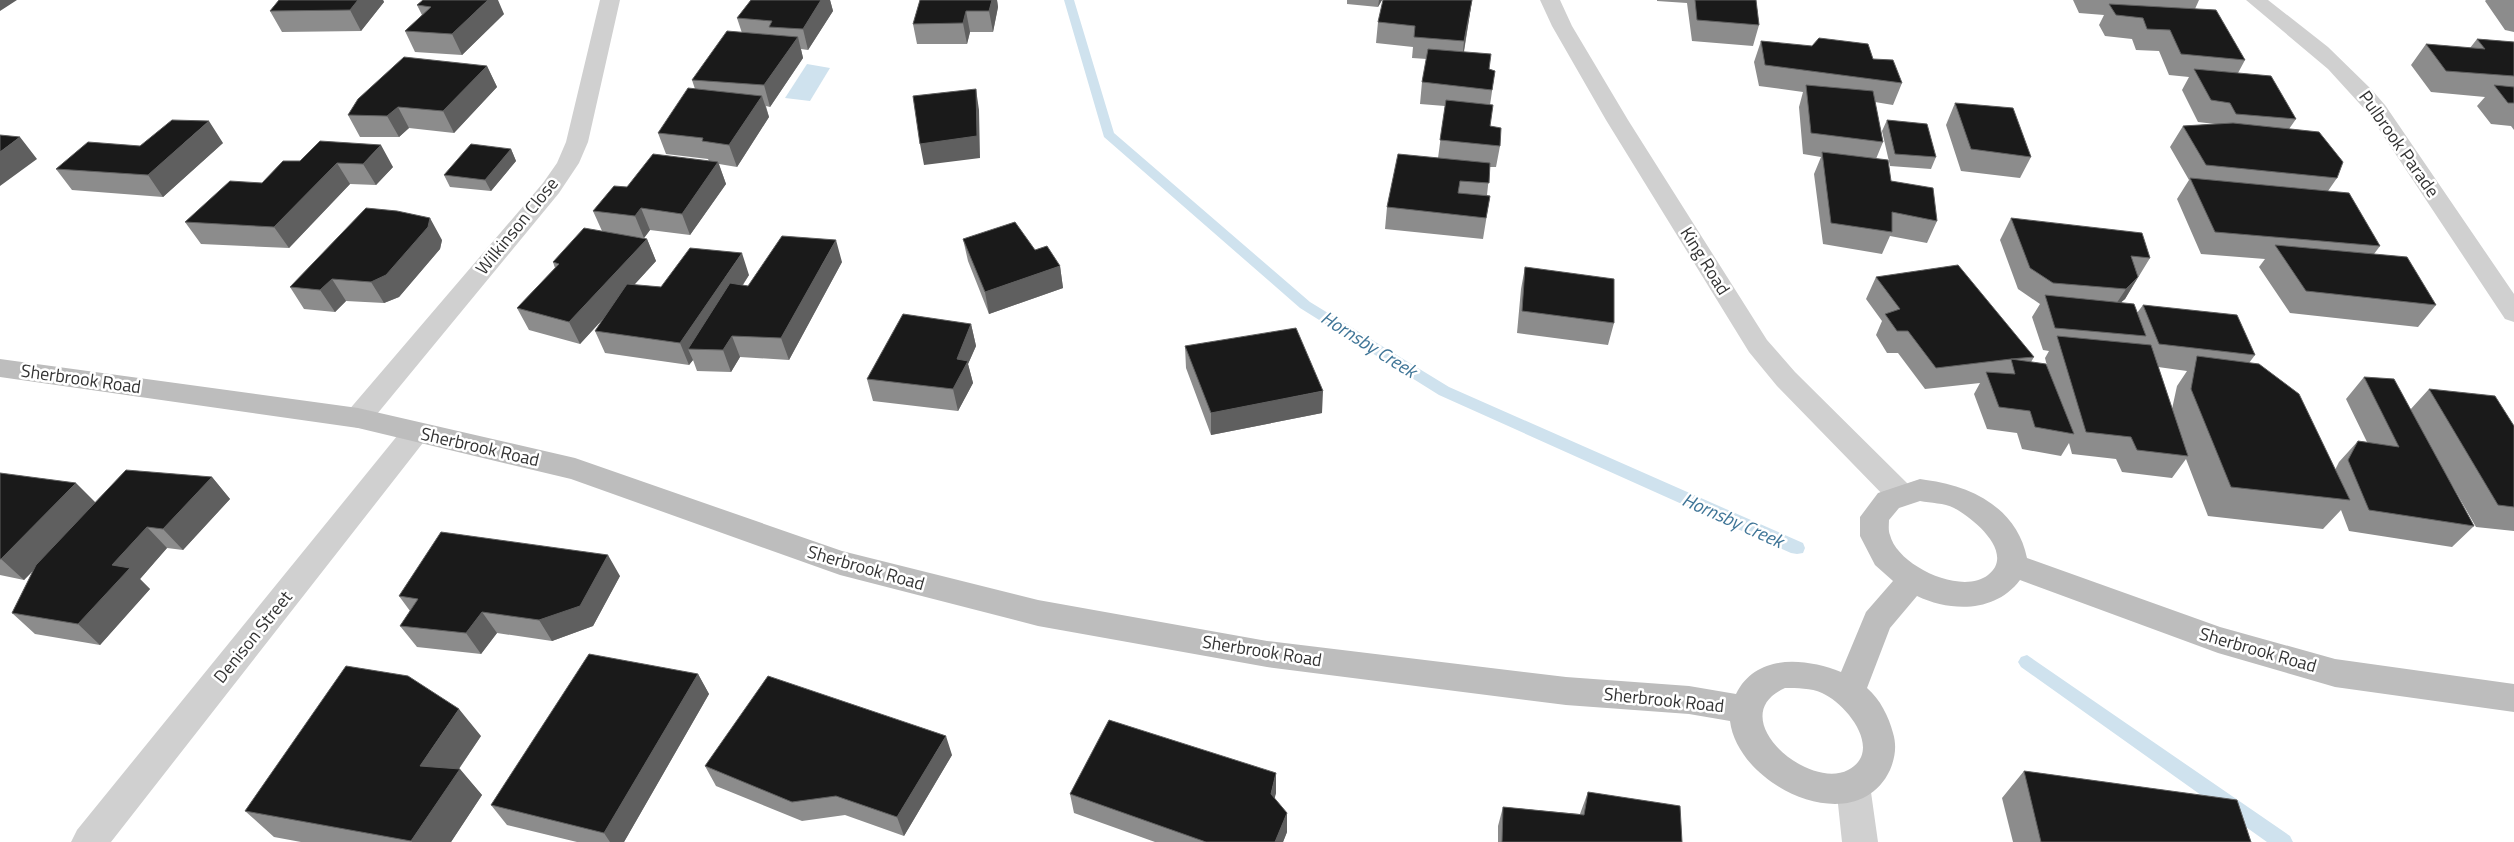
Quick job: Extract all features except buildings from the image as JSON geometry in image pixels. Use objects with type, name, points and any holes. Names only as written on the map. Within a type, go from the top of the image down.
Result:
[{"type":"main road","name":"Sherbrook Road","points":[[0,368],[358,418],[575,469],[840,564],[1038,613],[1267,654],[1566,691],[1689,700],[1746,710]]},
{"type":"main road","points":[[1920,490],[1942,492],[1965,500],[1986,514],[2001,530],[2008,542],[2012,565],[2006,578],[1994,588],[1977,594],[1957,595],[1936,590],[1912,580],[1892,565],[1879,548],[1874,530],[1875,514],[1883,502],[1899,493],[1920,490]]},
{"type":"main road","name":"Sherbrook Road","points":[[2012,565],[2218,640],[2335,673],[2514,698]]},
{"type":"main road","points":[[1849,692],[1877,620],[1912,580]]},
{"type":"main road","points":[[1784,674],[1805,674],[1820,678],[1849,692],[1876,725],[1880,744],[1878,762],[1868,776],[1853,785],[1833,789],[1810,786],[1789,777],[1770,764],[1756,747],[1748,728],[1746,710],[1752,693],[1765,681],[1784,674]]},
{"type":"street","name":"Wilkinson Close","points":[[358,418],[551,188],[568,163],[576,142],[610,0]]},
{"type":"street","name":"King Road","points":[[1550,0],[1562,26],[1617,120],[1758,346],[1786,379],[1899,493]]},
{"type":"street","name":"Pulbrook Parade","points":[[2256,0],[2331,59],[2358,85],[2377,110],[2514,313]]},
{"type":"street","name":"Denison Street","points":[[89,842],[416,432]]},
{"type":"street","points":[[1853,785],[1860,842]]},
{"type":"water","points":[[807,64],[830,68],[810,101],[785,98]]},
{"type":"waterway","name":"Hornsby Creek","points":[[1069,0],[1108,134],[1305,305],[1444,391],[1797,548]]},
{"type":"waterway","points":[[2027,662],[2283,842]]}]
